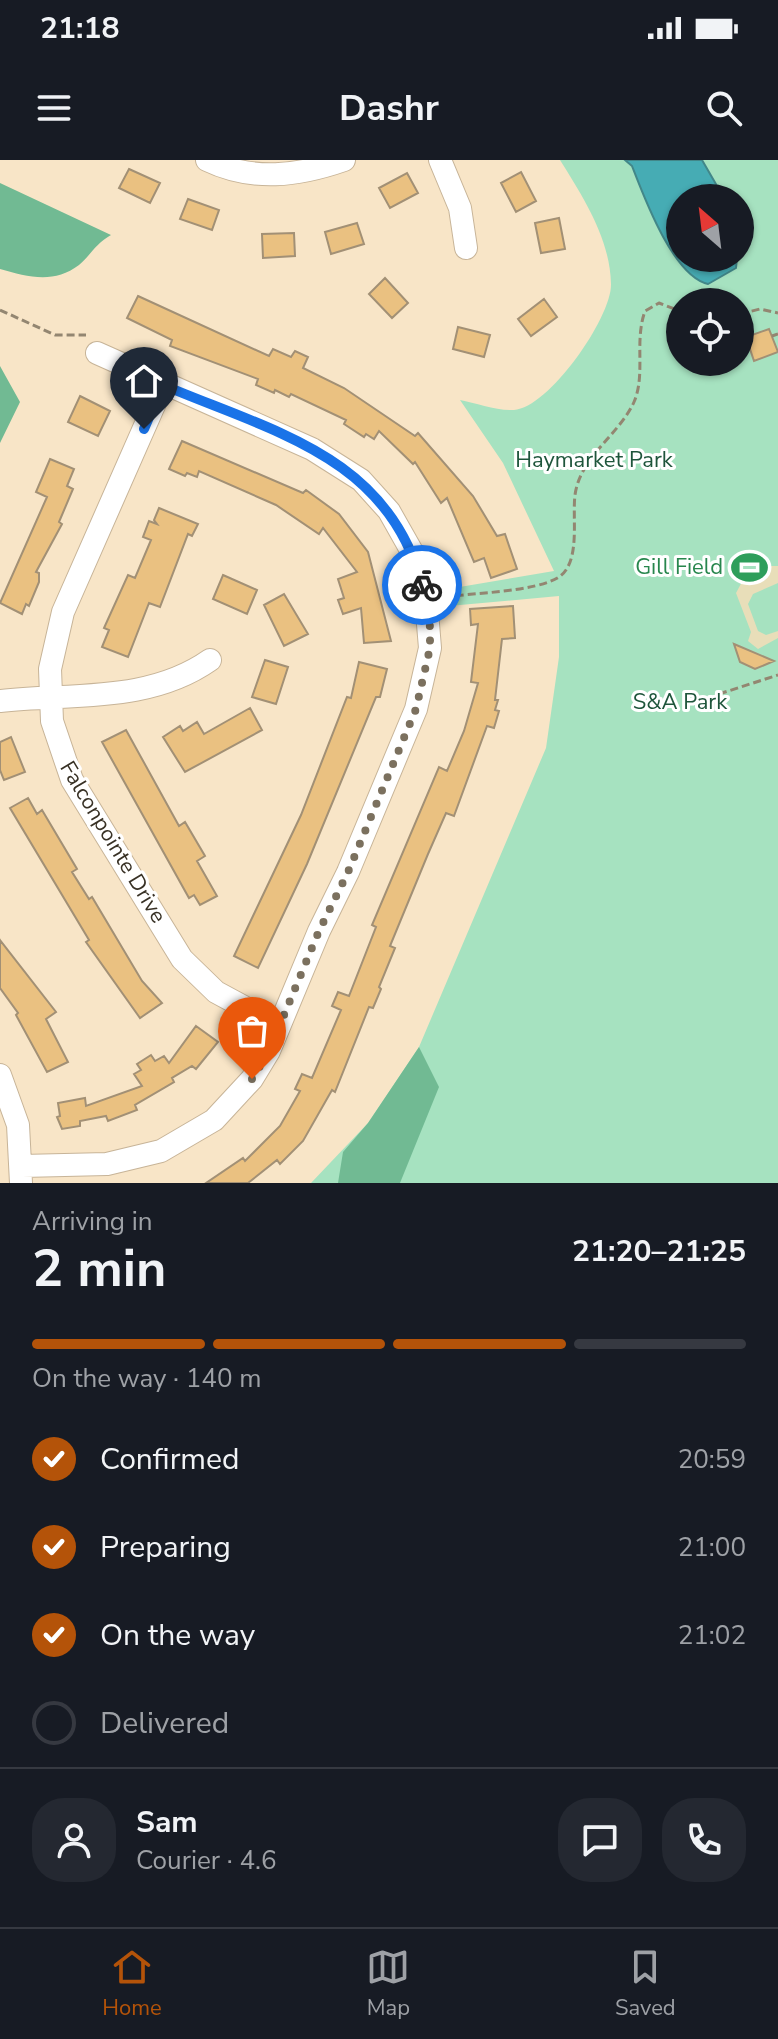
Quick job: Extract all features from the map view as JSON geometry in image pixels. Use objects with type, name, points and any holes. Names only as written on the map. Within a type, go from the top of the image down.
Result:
[{"type":"street","points":[[207,160],[246,173],[280,176],[313,171],[344,160]]},
{"type":"street","points":[[440,160],[460,208],[466,248]]},
{"type":"street","points":[[0,1075],[18,1125],[21,1174],[144,1157],[180,1142],[214,1120],[240,1093],[269,1051],[416,709],[430,648],[427,608],[418,570],[401,530],[361,480],[312,449],[97,353]]},
{"type":"street","name":"Falconpointe Drive","points":[[163,385],[63,612],[50,669],[48,697],[54,732],[72,780],[182,959],[216,992],[279,1026]]},
{"type":"street","points":[[0,701],[134,692],[162,686],[189,675],[210,660]]},
{"type":"path","points":[[440,597],[537,584],[563,573],[571,559],[579,478],[624,418],[637,393],[638,338],[644,314],[650,306],[659,303],[666,306]]},
{"type":"path","points":[[0,310],[55,335],[90,336],[98,346],[97,353]]},
{"type":"path","points":[[754,310],[778,313]]},
{"type":"path","points":[[772,336],[778,334]]},
{"type":"path","points":[[719,694],[778,675]]},
{"type":"green space","points":[[560,160],[778,160],[778,1183],[311,1183],[368,1123],[419,1047],[546,748],[559,657],[559,596],[438,607],[436,591],[554,571],[503,463],[460,400],[507,410],[528,405],[560,378],[590,338],[609,299],[611,284],[606,250],[586,203]]},
{"type":"green space","points":[[0,183],[111,235],[79,265],[60,275],[31,276],[0,269]]},
{"type":"green space","points":[[0,366],[20,402],[0,443]]},
{"type":"green space","points":[[419,1047],[439,1087],[400,1183],[338,1183],[343,1152],[368,1123]]},
{"type":"sand","points":[[765,566],[778,566],[778,583],[753,594],[748,604],[758,631],[766,635],[778,631],[778,638],[758,649],[748,641],[751,632],[736,593],[743,580]]},
{"type":"water","points":[[625,160],[702,160],[716,184],[666,184],[666,242],[632,166]]},
{"type":"water","points":[[688,272],[729,272],[708,284]]},
{"type":"building","points":[[129,169],[160,183],[150,203],[119,188]]},
{"type":"building","points":[[521,172],[536,201],[516,212],[501,183]]},
{"type":"building","points":[[407,173],[418,193],[390,208],[379,188]]},
{"type":"building","points":[[188,199],[219,210],[212,230],[180,219]]},
{"type":"building","points":[[559,218],[565,249],[541,253],[535,223]]},
{"type":"building","points":[[357,223],[364,244],[331,254],[325,232]]},
{"type":"building","points":[[294,233],[295,256],[263,258],[262,234]]},
{"type":"building","points":[[385,278],[408,303],[392,318],[369,294]]},
{"type":"building","points":[[138,296],[269,356],[273,349],[291,357],[295,351],[308,357],[303,368],[344,388],[415,436],[418,433],[473,496],[497,536],[505,534],[517,569],[491,578],[484,558],[474,562],[447,498],[441,503],[415,462],[413,464],[379,431],[374,439],[366,434],[364,437],[344,424],[346,420],[291,394],[289,397],[275,390],[274,393],[256,385],[258,379],[170,346],[172,340],[127,318]]},
{"type":"building","points":[[544,299],[557,317],[531,336],[518,319]]},
{"type":"building","points":[[458,327],[490,335],[484,357],[453,349]]},
{"type":"building","points":[[769,329],[778,352],[754,361],[754,334]]},
{"type":"building","points":[[80,396],[110,411],[98,436],[68,422]]},
{"type":"building","points":[[182,441],[303,493],[306,490],[339,514],[368,552],[391,641],[364,643],[361,608],[343,614],[338,600],[344,598],[338,579],[357,572],[323,528],[319,534],[276,505],[199,471],[197,477],[169,469]]},
{"type":"building","points":[[50,459],[74,469],[67,486],[73,489],[59,522],[62,524],[36,572],[39,573],[39,582],[29,606],[26,604],[22,614],[0,603],[47,497],[36,492]]},
{"type":"building","points":[[159,508],[198,524],[192,536],[188,534],[160,607],[149,603],[128,657],[102,647],[109,630],[104,628],[128,575],[135,578],[151,540],[143,537],[149,521],[157,524],[154,520]]},
{"type":"building","points":[[223,575],[257,590],[247,614],[213,599]]},
{"type":"building","points":[[284,594],[308,634],[284,646],[264,605]]},
{"type":"building","points":[[513,606],[515,638],[502,639],[495,700],[498,700],[495,710],[499,711],[494,728],[487,726],[454,816],[446,813],[428,854],[390,946],[395,948],[379,987],[381,989],[373,1008],[369,1007],[335,1092],[332,1090],[303,1141],[280,1164],[277,1160],[248,1183],[206,1183],[243,1158],[245,1161],[280,1126],[300,1091],[295,1089],[302,1074],[312,1078],[341,1010],[332,1006],[338,992],[349,996],[376,927],[372,925],[439,767],[447,771],[464,731],[478,683],[471,682],[478,624],[471,625],[470,609]]},
{"type":"building","points":[[734,644],[774,661],[755,669],[740,662]]},
{"type":"building","points":[[265,660],[288,667],[276,704],[252,697]]},
{"type":"building","points":[[359,662],[387,669],[380,697],[376,697],[307,864],[258,968],[234,956],[301,815],[347,697],[351,698]]},
{"type":"building","points":[[250,708],[262,730],[185,772],[163,737],[180,726],[183,731],[197,722],[204,734]]},
{"type":"building","points":[[126,730],[179,826],[185,822],[205,856],[197,861],[217,896],[200,905],[194,895],[189,898],[102,742]]},
{"type":"building","points":[[11,737],[25,772],[4,780],[0,770],[0,742]]},
{"type":"building","points":[[28,798],[37,814],[42,810],[77,869],[72,872],[89,899],[92,897],[142,981],[162,1003],[140,1018],[86,942],[89,940],[10,808]]},
{"type":"building","points":[[0,940],[56,1012],[46,1019],[68,1062],[47,1072],[16,1015],[18,1013],[0,988]]},
{"type":"building","points":[[196,1026],[218,1042],[196,1069],[192,1066],[172,1078],[174,1082],[135,1105],[137,1110],[108,1121],[106,1116],[80,1121],[80,1126],[62,1129],[57,1117],[60,1116],[58,1103],[85,1098],[86,1106],[142,1086],[134,1074],[141,1070],[137,1064],[151,1055],[155,1061],[164,1056],[169,1063]]},
{"type":"way so far","points":[[252,1079],[269,1051],[416,709],[430,648],[430,627],[422,585]]},
{"type":"place","name":"Gill Field","points":[[749,567]]},
{"type":"route","points":[[144,429],[163,385],[312,449],[361,480],[389,511],[411,550],[422,585]]},
{"type":"park label","name":"Haymarket Park","points":[[594,460]]},
{"type":"park label","name":"S&A Park","points":[[680,702]]}]
